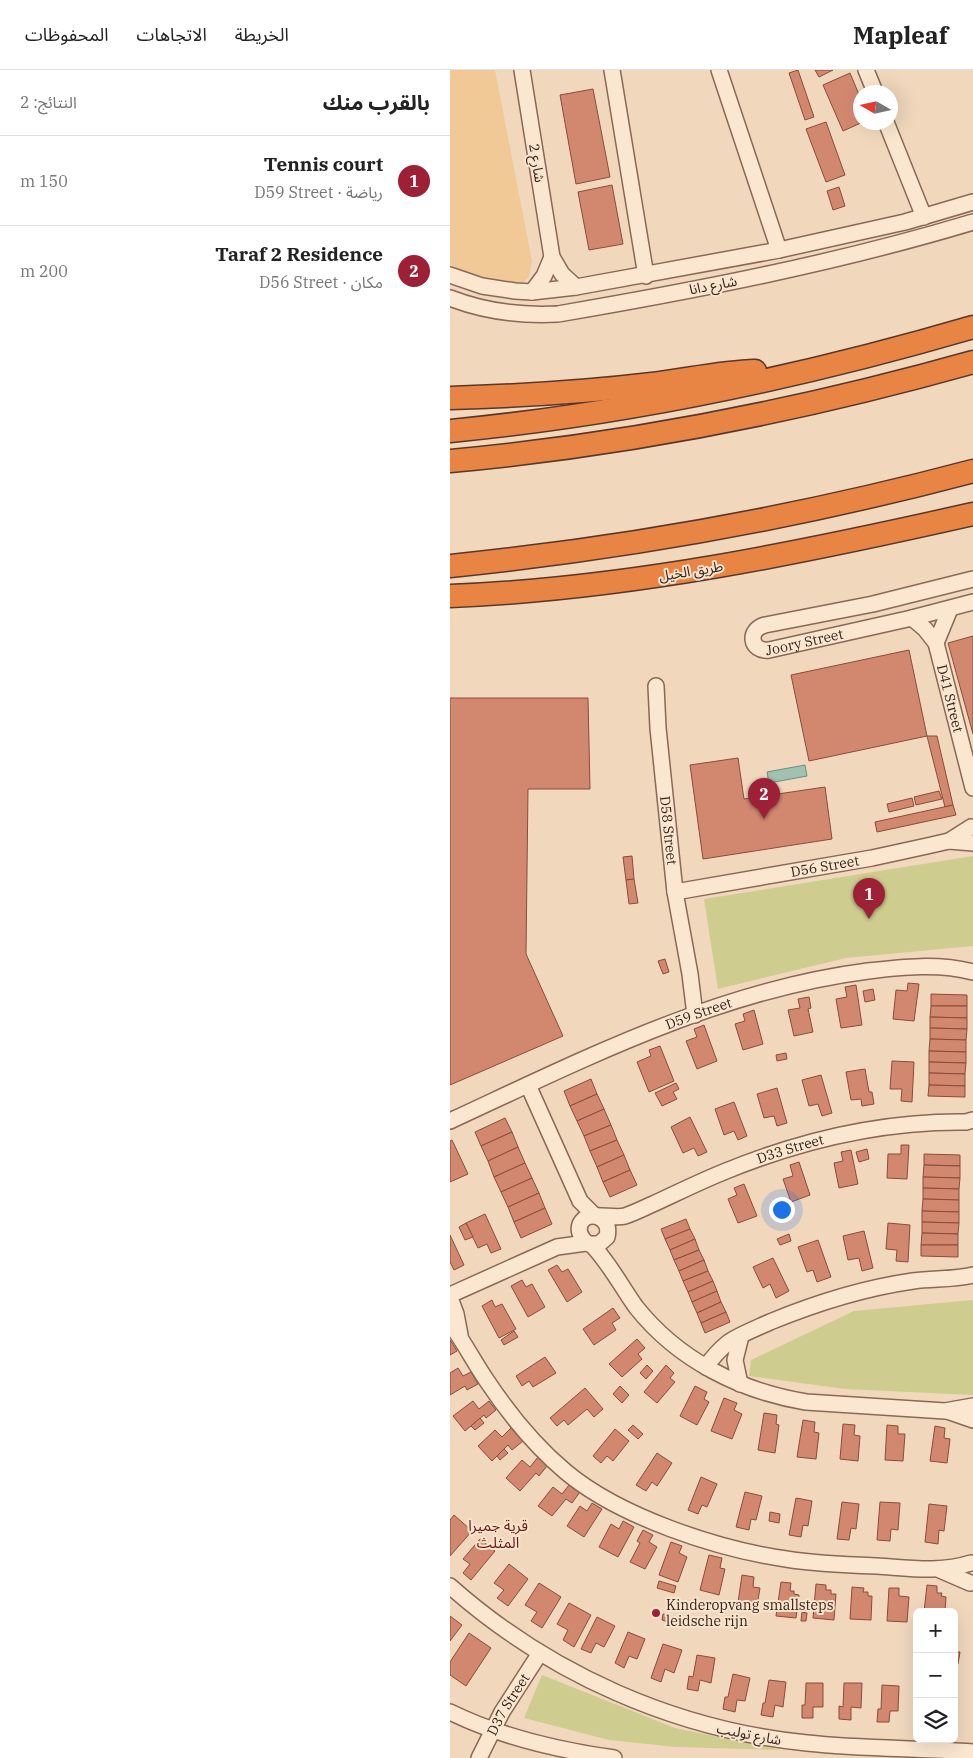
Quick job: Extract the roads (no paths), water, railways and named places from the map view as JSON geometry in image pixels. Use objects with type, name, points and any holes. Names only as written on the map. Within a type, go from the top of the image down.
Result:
[{"type":"highway","points":[[450,431],[610,410],[715,391],[790,375],[903,347],[973,327]]},
{"type":"highway","points":[[450,460],[608,442],[731,420],[832,398],[973,362]]},
{"type":"highway","points":[[450,398],[602,390],[741,372],[758,371],[790,375]]},
{"type":"highway","points":[[450,566],[581,552],[715,530],[854,501],[973,471]]},
{"type":"highway","points":[[928,524],[973,501]]},
{"type":"highway","points":[[928,524],[973,514]]},
{"type":"highway","name":"طريق الخيل","points":[[450,596],[543,591],[683,573],[747,562],[928,524]]},
{"type":"street","name":"شارع 2","points":[[522,70],[552,257],[562,274],[576,287]]},
{"type":"street","points":[[612,70],[646,276]]},
{"type":"street","points":[[719,70],[779,250]]},
{"type":"street","points":[[866,70],[872,85]]},
{"type":"street","points":[[889,130],[924,217]]},
{"type":"street","name":"شارع دانا","points":[[450,275],[482,286],[532,292],[576,287],[646,276],[779,250],[924,217],[973,202]]},
{"type":"street","name":"شارع دانا","points":[[450,298],[469,306],[498,312],[528,315],[558,314],[735,281],[911,240],[973,222]]},
{"type":"street","points":[[532,292],[544,276],[552,257]]},
{"type":"street","name":"Joory Street","points":[[973,580],[872,604],[765,625],[757,628],[753,635],[753,640],[761,650],[769,650],[912,618],[973,602]]},
{"type":"street","points":[[936,643],[950,609]]},
{"type":"street","name":"D41 Street","points":[[912,618],[925,629],[936,643],[973,788]]},
{"type":"street","name":"D58 Street","points":[[656,686],[658,728],[675,892],[690,974],[695,1015]]},
{"type":"street","points":[[949,841],[973,843],[970,834],[972,826]]},
{"type":"street","name":"D56 Street","points":[[675,892],[872,858],[949,841],[972,826]]},
{"type":"street","name":"D59 Street","points":[[450,1121],[611,1046],[695,1015],[780,988],[843,975],[880,970],[925,966],[970,970]]},
{"type":"street","name":"D58 Street","points":[[690,974],[710,1010]]},
{"type":"street","points":[[528,1085],[580,1201],[596,1216],[606,1222],[608,1226],[597,1241],[556,1247]]},
{"type":"street","name":"D33 Street","points":[[597,1241],[624,1216],[748,1162],[820,1140],[886,1127],[920,1123],[971,1122]]},
{"type":"street","points":[[580,1201],[581,1237],[597,1241],[627,1294],[650,1322],[676,1347],[706,1367],[740,1384],[783,1398],[806,1402],[945,1410],[973,1406]]},
{"type":"street","points":[[460,1336],[450,1296],[556,1247],[580,1227],[587,1217],[596,1216]]},
{"type":"street","name":"D33 Street","points":[[596,1216],[624,1216]]},
{"type":"street","points":[[706,1367],[723,1348],[740,1336],[787,1315],[867,1290],[914,1281],[969,1278]]},
{"type":"street","points":[[450,1323],[503,1404],[543,1451],[589,1490],[617,1505],[702,1539],[757,1554],[815,1563],[938,1570],[972,1561]]},
{"type":"street","points":[[740,1336],[735,1360],[740,1384]]},
{"type":"street","points":[[945,1410],[973,1420]]},
{"type":"street","points":[[972,1561],[966,1573],[972,1586]]},
{"type":"street","points":[[938,1570],[972,1586]]},
{"type":"street","name":"شارع توليب","points":[[450,1586],[486,1617],[540,1652],[601,1686],[634,1701],[676,1716],[736,1733],[808,1744],[973,1752]]},
{"type":"street","name":"D37 Street","points":[[479,1758],[492,1730],[540,1652]]},
{"type":"street","points":[[450,1712],[492,1730],[536,1743],[614,1758]]},
{"type":"place","name":"Taraf 2 Residence","points":[[764,819]]},
{"type":"place","name":"Tennis court","points":[[869,919]]},
{"type":"place","name":"Kinderopvang smallsteps leidsche rijn","points":[[656,1613]]},
{"type":"district","name":"قرية جميرا المثلث","points":[[498,1534]]}]
